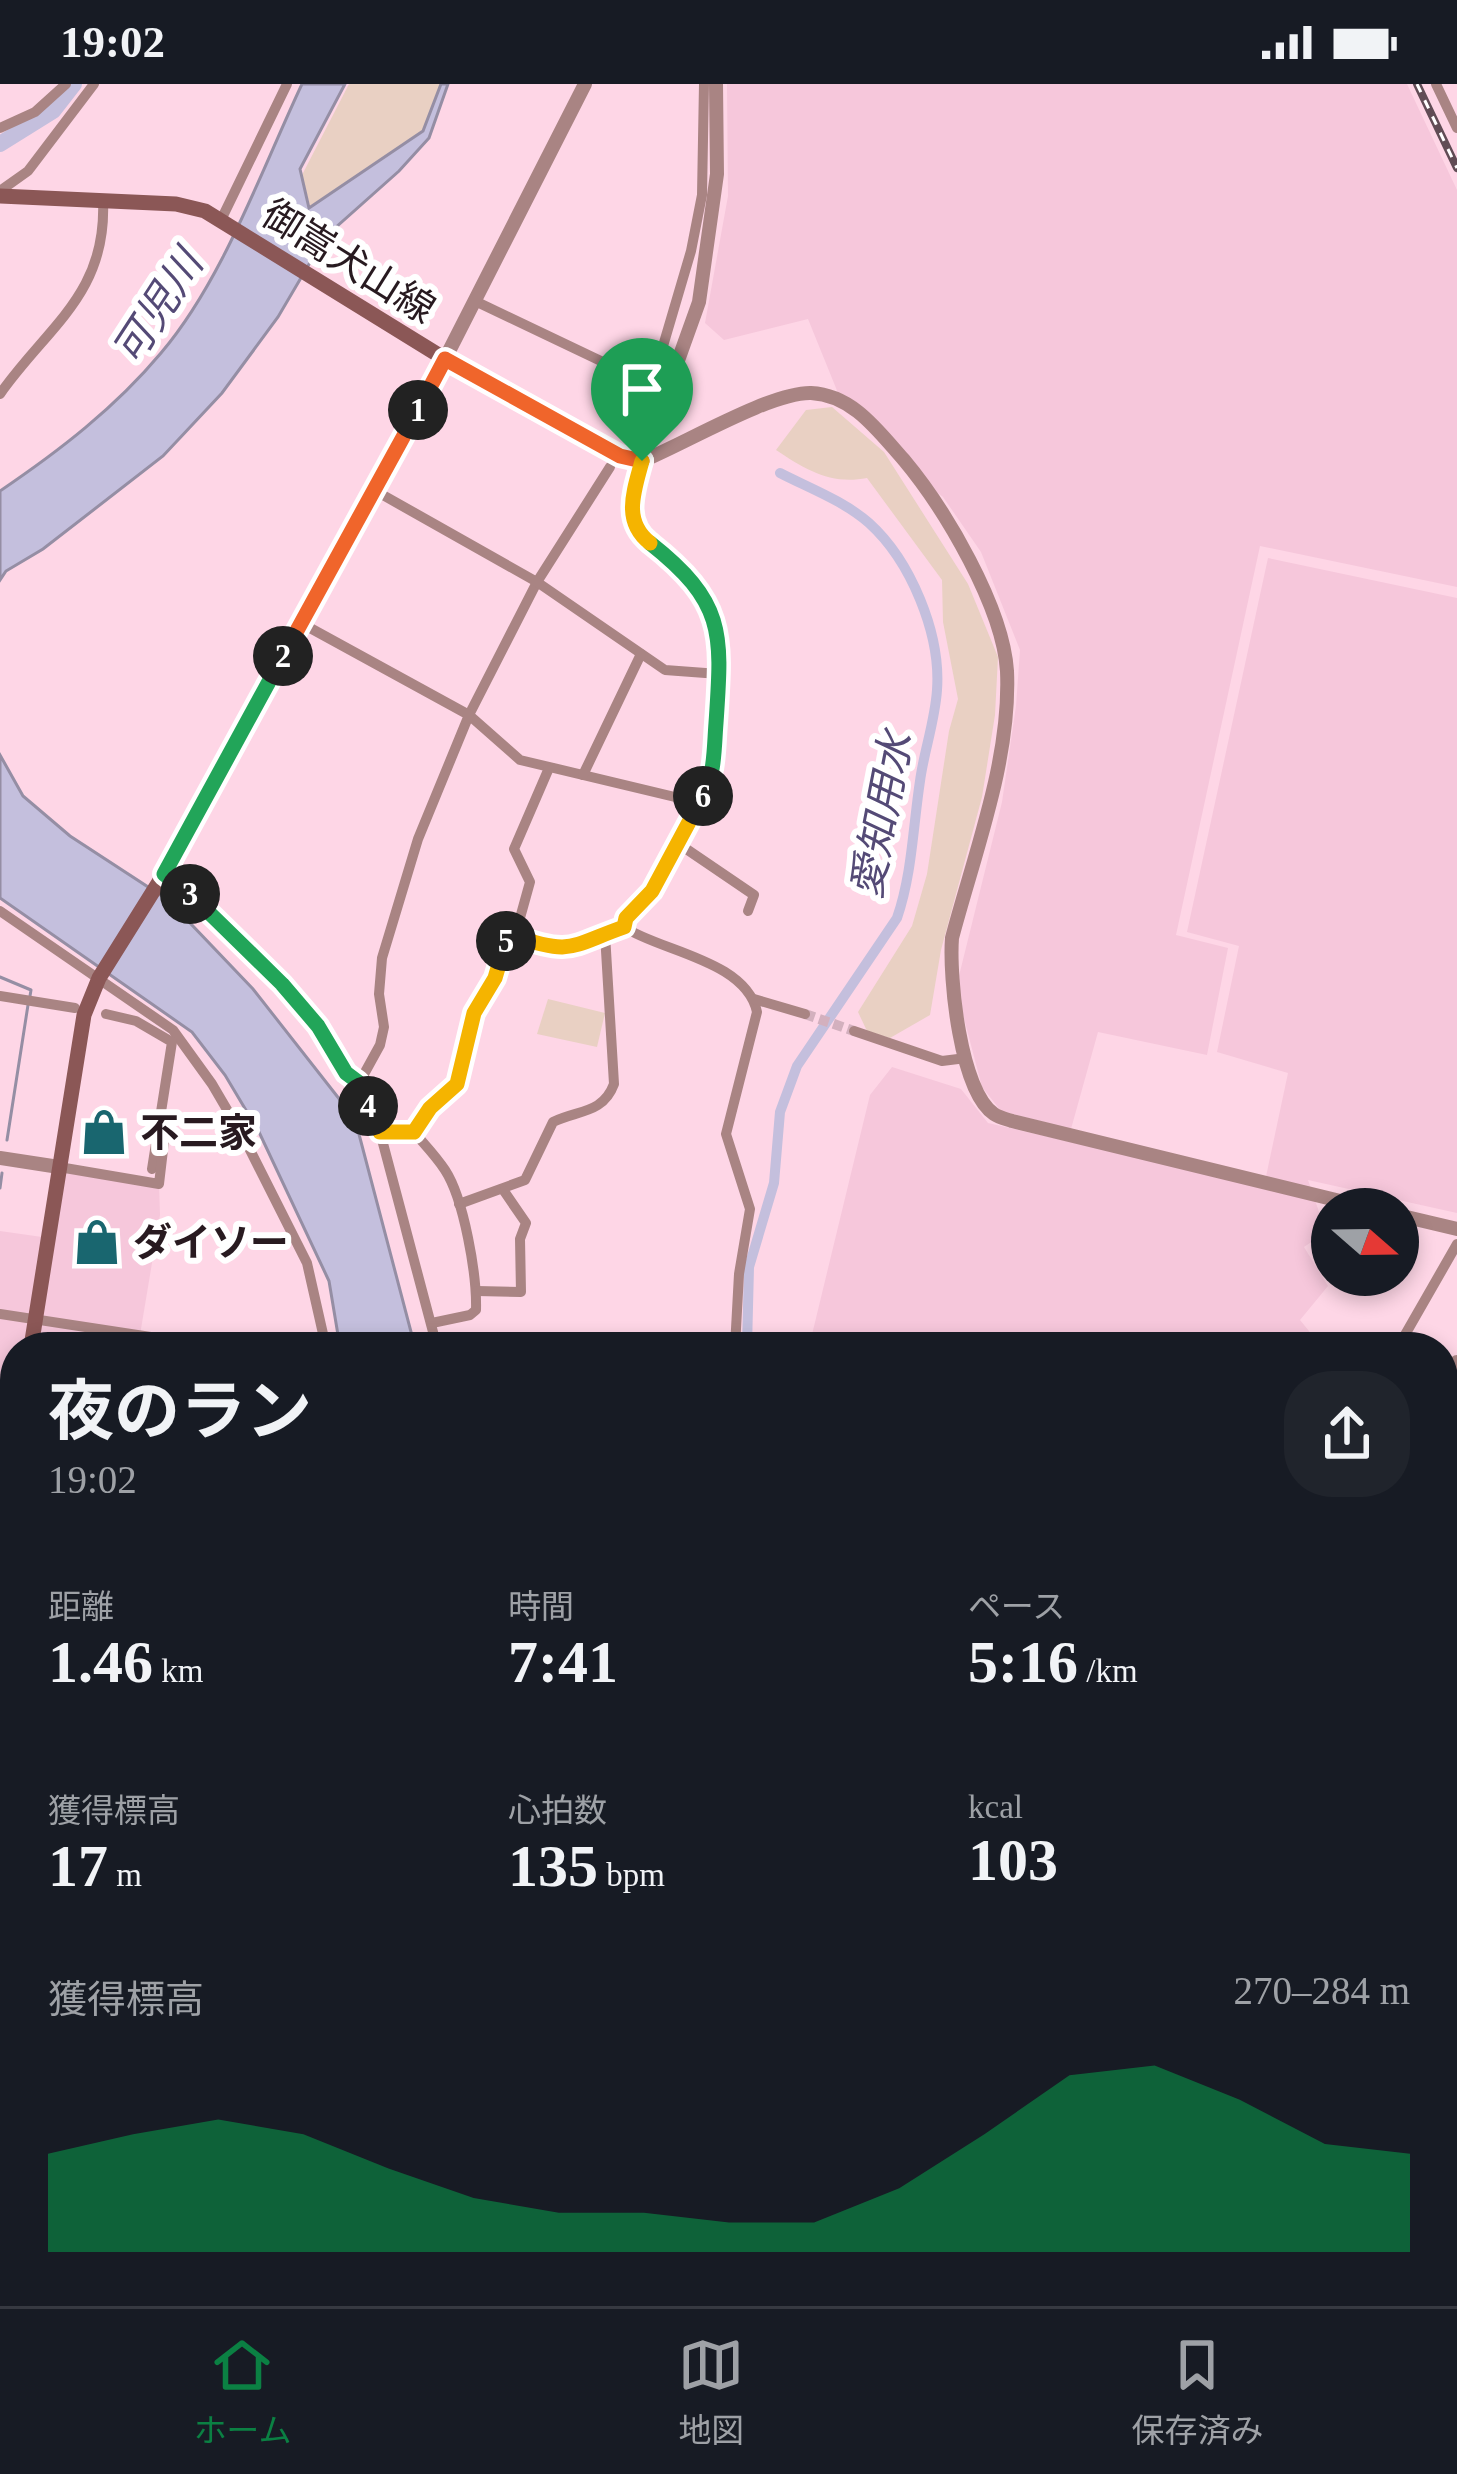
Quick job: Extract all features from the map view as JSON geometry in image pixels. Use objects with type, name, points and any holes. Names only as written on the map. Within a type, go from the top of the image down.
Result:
[{"type":"main road","name":"御嵩犬山線","points":[[0,194],[187,205],[224,221],[445,359],[164,874],[99,978],[84,1015],[34,1332]]},
{"type":"street","points":[[0,128],[35,112],[67,84]]},
{"type":"street","points":[[0,194],[28,171],[94,84]]},
{"type":"street","points":[[585,84],[445,359],[620,456],[642,461],[776,400],[807,393],[832,396],[868,420],[918,478],[967,555],[992,615],[1007,674],[991,790],[952,938],[952,1001],[979,1095],[992,1113],[1012,1121],[1311,1194]]},
{"type":"street","points":[[477,302],[647,383],[653,380],[702,196],[704,84]]},
{"type":"street","points":[[624,927],[679,844],[700,803],[713,762],[718,624],[678,565],[634,525],[632,509],[642,461],[699,302],[717,174],[716,84]]},
{"type":"street","points":[[1436,84],[1457,128]]},
{"type":"street","points":[[224,221],[284,85]]},
{"type":"street","points":[[0,394],[76,301],[103,245],[103,201]]},
{"type":"street","points":[[358,1082],[380,1045],[382,958],[409,866],[469,716],[537,582],[610,466]]},
{"type":"street","points":[[374,490],[537,582],[675,673],[719,674]]},
{"type":"street","points":[[301,622],[469,716],[511,755],[700,803]]},
{"type":"street","points":[[584,775],[641,654]]},
{"type":"street","points":[[515,936],[530,882],[514,849],[548,768]]},
{"type":"street","points":[[679,844],[754,895],[748,911]]},
{"type":"street","points":[[164,874],[205,906],[270,971],[318,1026],[346,1073],[358,1082],[380,1132],[434,1332]]},
{"type":"street","points":[[0,911],[166,1024],[212,1084],[298,1244],[323,1332]]},
{"type":"street","points":[[414,1132],[430,1108],[457,1084],[474,1013],[495,978],[507,940],[515,936],[558,950],[624,927],[702,958],[754,999],[805,1014]]},
{"type":"street","points":[[459,1204],[525,1180],[544,1135],[557,1118],[583,1114],[610,1095],[614,1084],[605,934]]},
{"type":"street","points":[[0,997],[75,1008]]},
{"type":"street","points":[[736,1332],[750,1210],[727,1134],[757,1012],[754,999]]},
{"type":"street","points":[[106,1014],[136,1021],[172,1042],[152,1169]]},
{"type":"street","points":[[164,1038],[166,1024]]},
{"type":"street","points":[[854,1031],[941,1061],[966,1058]]},
{"type":"street","points":[[0,1158],[159,1184],[165,1133],[159,1122]]},
{"type":"street","points":[[380,1132],[414,1132]]},
{"type":"street","points":[[414,1132],[447,1173],[459,1204],[476,1291],[476,1310],[470,1315],[432,1323]]},
{"type":"street","points":[[476,1291],[521,1292],[520,1239],[526,1223],[504,1191]]},
{"type":"street","points":[[1419,1220],[1457,1229]]},
{"type":"street","points":[[1407,1332],[1457,1244]]},
{"type":"street","points":[[0,1314],[116,1332]]},
{"type":"shaded area","points":[[302,84],[345,84],[300,169],[309,208],[423,131],[441,84],[448,84],[429,138],[325,237],[278,317],[222,393],[163,456],[0,580],[0,491],[105,410],[183,324],[239,224]]},
{"type":"shaded area","points":[[349,84],[441,84],[423,130],[310,206],[302,175]]},
{"type":"shaded area","points":[[727,84],[1407,84],[1457,190],[1457,587],[1260,546],[1176,935],[1228,948],[1207,1055],[1098,1032],[1071,1129],[1001,1111],[982,1087],[956,988],[1002,802],[1020,650],[981,552],[943,497],[918,478],[838,393],[808,319],[724,340],[705,323],[728,196]]},
{"type":"shaded area","points":[[832,407],[884,452],[968,584],[998,657],[995,715],[982,797],[941,950],[930,1015],[890,1038],[867,1031],[858,1012],[912,926],[927,874],[958,699],[943,622],[942,580],[867,478],[819,474],[776,450],[806,410]]},
{"type":"shaded area","points":[[1268,558],[1457,598],[1457,1213],[1419,1205],[1419,1188],[1344,1188],[1308,1180],[1311,1242],[1304,1247],[1311,1258],[1311,1296],[1320,1296],[1300,1320],[1310,1332],[813,1332],[870,1095],[892,1067],[961,1089],[988,1123],[1264,1186],[1288,1073],[1217,1052],[1239,946],[1187,932]]},
{"type":"shaded area","points":[[0,755],[23,796],[70,836],[168,900],[253,989],[355,1119],[411,1332],[338,1332],[329,1281],[259,1132],[192,1032],[0,898]]},
{"type":"shaded area","points":[[548,999],[605,1013],[597,1047],[537,1034]]},
{"type":"shaded area","points":[[59,1167],[159,1184],[160,1215],[140,1332],[0,1332],[0,1231],[49,1238]]},
{"type":"waterway","points":[[0,144],[53,111],[74,84]]},
{"type":"waterway","name":"愛知用水","points":[[747,1332],[749,1267],[774,1183],[780,1112],[797,1066],[897,918],[937,690],[928,623],[898,557],[859,515],[780,473]]},
{"type":"waterway","points":[[0,977],[31,990],[30,996]]},
{"type":"waterway","points":[[7,1140],[28,1005]]},
{"type":"waterway","points":[[0,1188],[2,1173]]},
{"type":"tunnel","points":[[805,1014],[854,1031]]},
{"type":"railway","points":[[1417,84],[1457,168]]},
{"type":"place","name":"不二家","points":[[104,1132]]},
{"type":"place","name":"ダイソー","points":[[97,1242]]},
{"type":"route","points":[[445,359],[620,456],[642,461],[634,492],[634,525],[678,565],[718,624],[721,644],[709,785],[652,891],[626,918],[624,927],[571,949],[510,937],[495,978],[474,1013],[457,1084],[430,1108],[414,1132],[380,1132],[358,1082],[346,1073],[318,1026],[245,945],[164,874],[445,359]]},
{"type":"water label","name":"可児川","points":[[157,307]]}]
